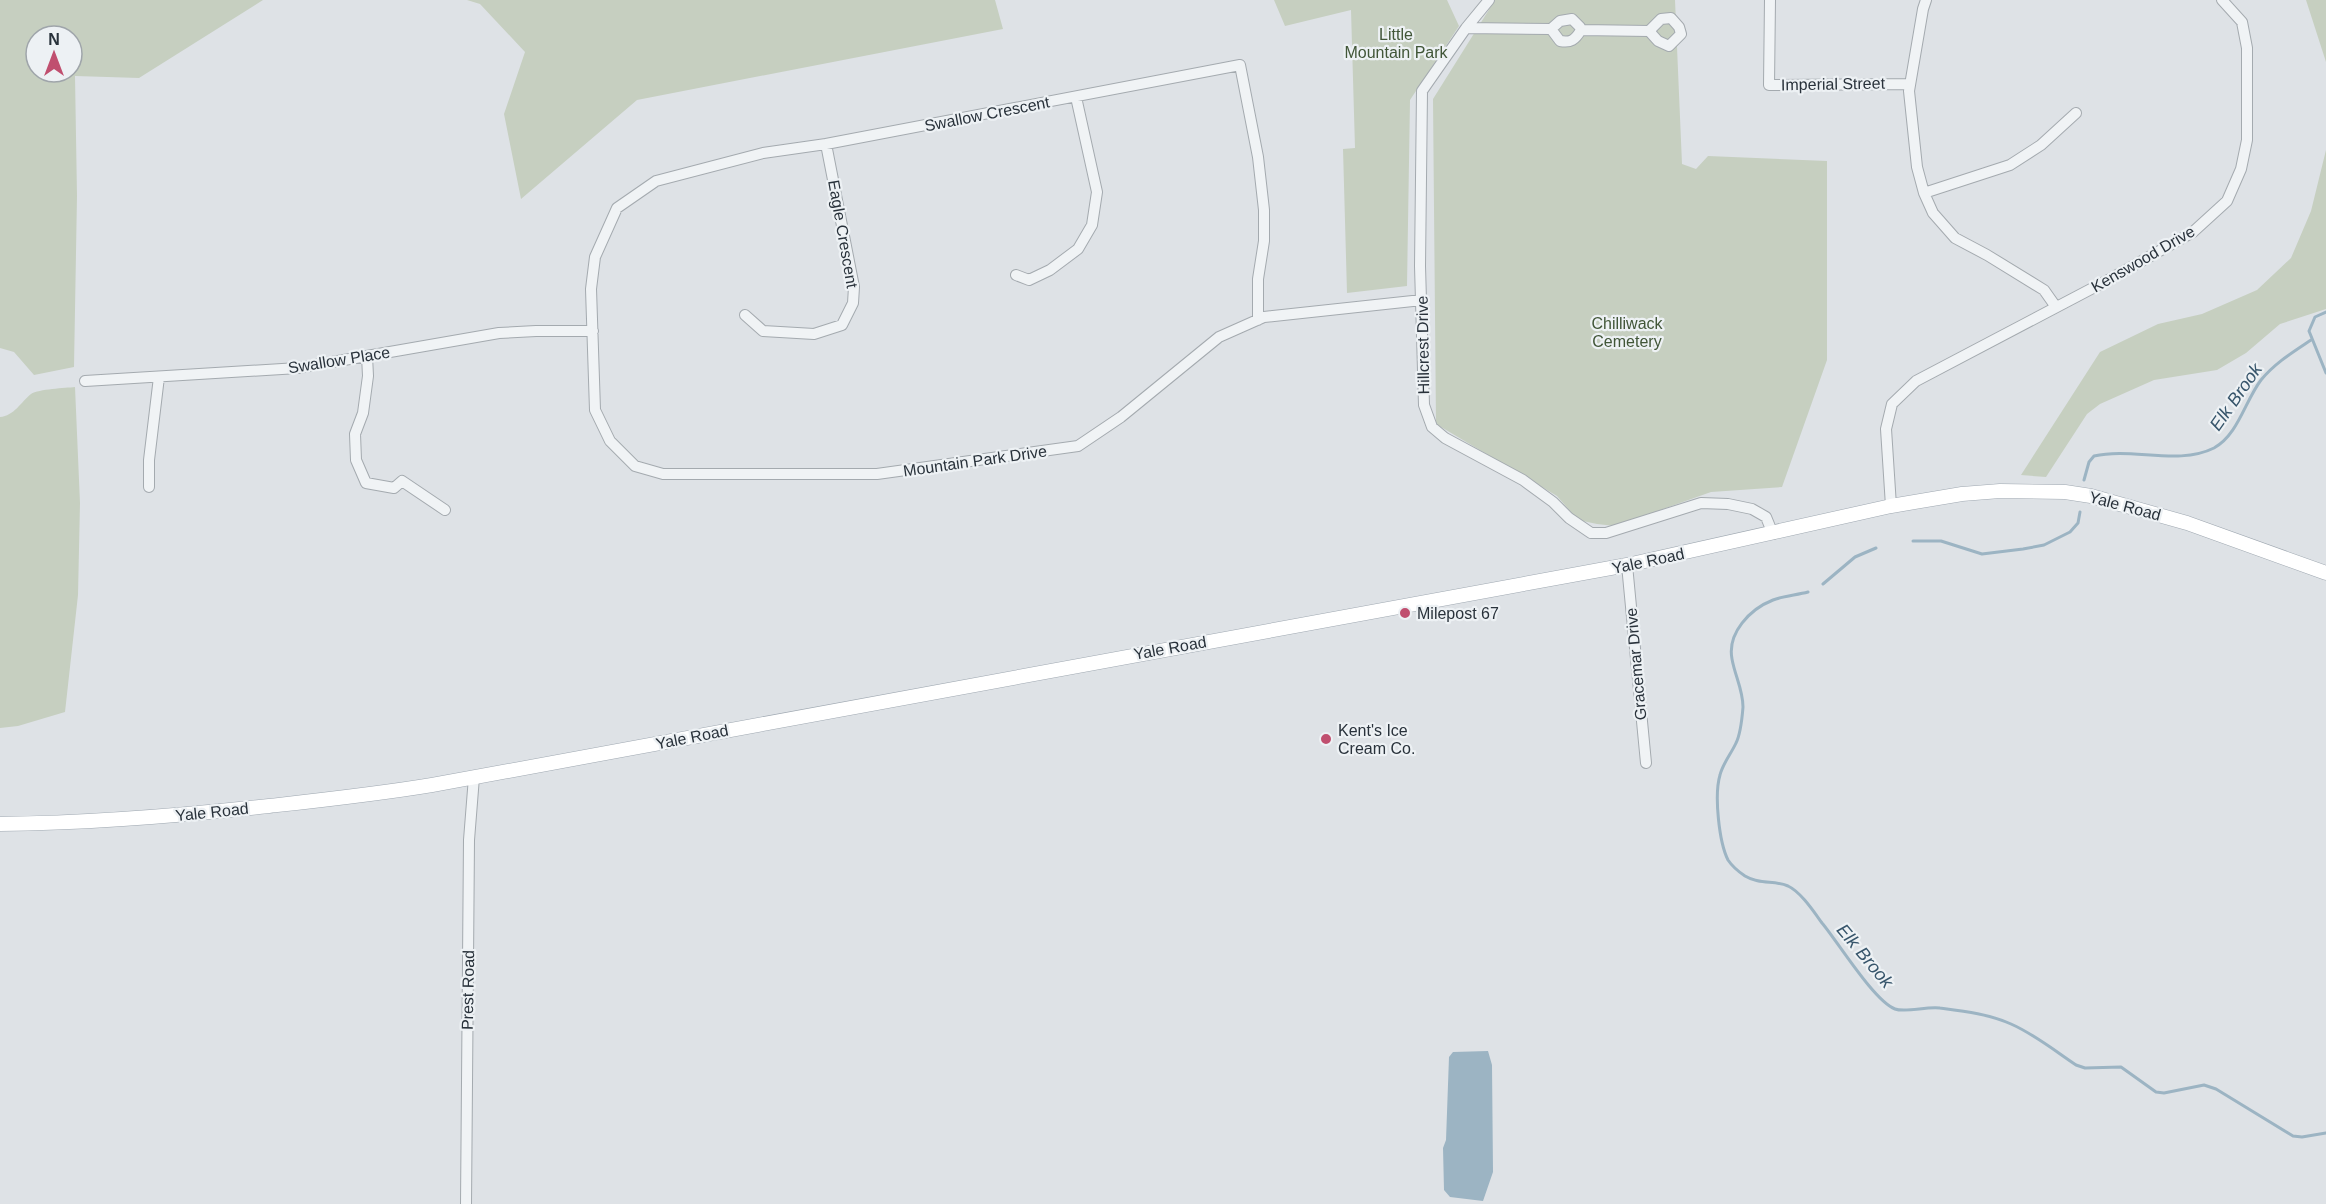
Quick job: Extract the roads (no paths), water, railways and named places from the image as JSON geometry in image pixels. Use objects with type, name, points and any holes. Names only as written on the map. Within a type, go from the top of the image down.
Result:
[{"type":"main road","name":"Yale Road","points":[[0,824],[66,824],[158,818],[385,793],[1627,565],[1891,506],[1962,494],[2000,491],[2065,492],[2091,496],[2187,524],[2326,573]]},
{"type":"street","name":"Hillcrest Drive","points":[[1489,0],[1466,28],[1422,91],[1424,405],[1432,427],[1445,438],[1523,480],[1591,533],[1606,533],[1701,503],[1728,504],[1752,509],[1766,517],[1773,534]]},
{"type":"street","name":"Imperial Street","points":[[1770,0],[1769,85],[1910,84]]},
{"type":"street","points":[[1926,0],[1909,91],[1917,167],[1924,193],[1933,213],[1955,238],[1988,255],[2044,290],[2056,307]]},
{"type":"street","name":"Kenswood Drive","points":[[1891,506],[1886,429],[1892,404],[1916,381],[2110,279],[2193,232],[2227,201],[2241,169],[2247,140],[2247,48],[2242,22],[2222,0]]},
{"type":"street","points":[[1466,28],[1551,29],[1560,21],[1572,19],[1581,30]]},
{"type":"street","points":[[1551,29],[1560,40],[1569,42],[1576,39],[1581,30]]},
{"type":"street","points":[[1581,30],[1649,31]]},
{"type":"street","name":"Swallow Crescent","points":[[592,331],[591,290],[595,257],[616,208],[656,181],[763,153],[826,144],[1240,65],[1258,157],[1264,210],[1264,241],[1258,279],[1258,320]]},
{"type":"street","points":[[1016,274],[1029,280],[1050,270],[1078,249],[1092,225],[1096,192],[1076,97]]},
{"type":"street","points":[[1924,193],[2010,165],[2041,145],[2076,113]]},
{"type":"street","name":"Eagle Crescent","points":[[745,315],[763,331],[814,334],[842,325],[853,303],[854,288],[826,144]]},
{"type":"street","name":"Mountain Park Drive","points":[[592,331],[595,410],[610,441],[635,466],[663,474],[877,474],[1078,446],[1121,417],[1219,337],[1264,317],[1422,300]]},
{"type":"street","name":"Swallow Place","points":[[85,381],[298,368],[513,332],[592,331]]},
{"type":"street","points":[[367,356],[368,376],[363,412],[355,434],[356,460],[366,483],[394,488],[402,481],[445,510]]},
{"type":"street","points":[[149,487],[148,460],[159,377]]},
{"type":"street","name":"Gracemar Drive","points":[[1627,565],[1646,764]]},
{"type":"street","name":"Prest Road","points":[[466,1204],[469,840],[474,777]]},
{"type":"water","points":[[1488,1051],[1492,1065],[1493,1172],[1483,1201],[1450,1197],[1444,1190],[1443,1148],[1446,1140],[1449,1057],[1453,1052]]},
{"type":"waterway","name":"Elk Brook","points":[[2326,312],[2315,317],[2309,331],[2326,373]]},
{"type":"waterway","name":"Elk Brook","points":[[2084,480],[2089,462],[2094,456],[2124,453],[2185,456],[2214,448],[2229,435],[2255,388],[2266,374],[2284,358],[2311,340]]},
{"type":"waterway","name":"Elk Brook","points":[[1913,541],[1941,541],[1982,554],[2023,549],[2044,545],[2070,532],[2078,523],[2080,512]]},
{"type":"waterway","name":"Elk Brook","points":[[1823,584],[1855,557],[1876,548]]},
{"type":"waterway","name":"Elk Brook","points":[[1808,592],[1777,599],[1756,609],[1742,623],[1733,640],[1732,659],[1743,707],[1738,739],[1721,771],[1717,794],[1722,842],[1728,860],[1734,867],[1751,879],[1783,884],[1798,893],[1877,995],[1895,1009],[1940,1008],[1994,1018],[2028,1033],[2076,1065],[2085,1068],[2121,1067],[2156,1092],[2164,1093],[2204,1085],[2216,1089],[2293,1136],[2302,1137],[2326,1133]]},
{"type":"place","name":"Milepost 67","points":[[1405,613]]},
{"type":"place","name":"Kent's Ice Cream Co.","points":[[1326,739]]},
{"type":"park label","name":"Little Mountain Park","points":[[1396,43]]},
{"type":"park label","name":"Chilliwack Cemetery","points":[[1627,332]]}]
